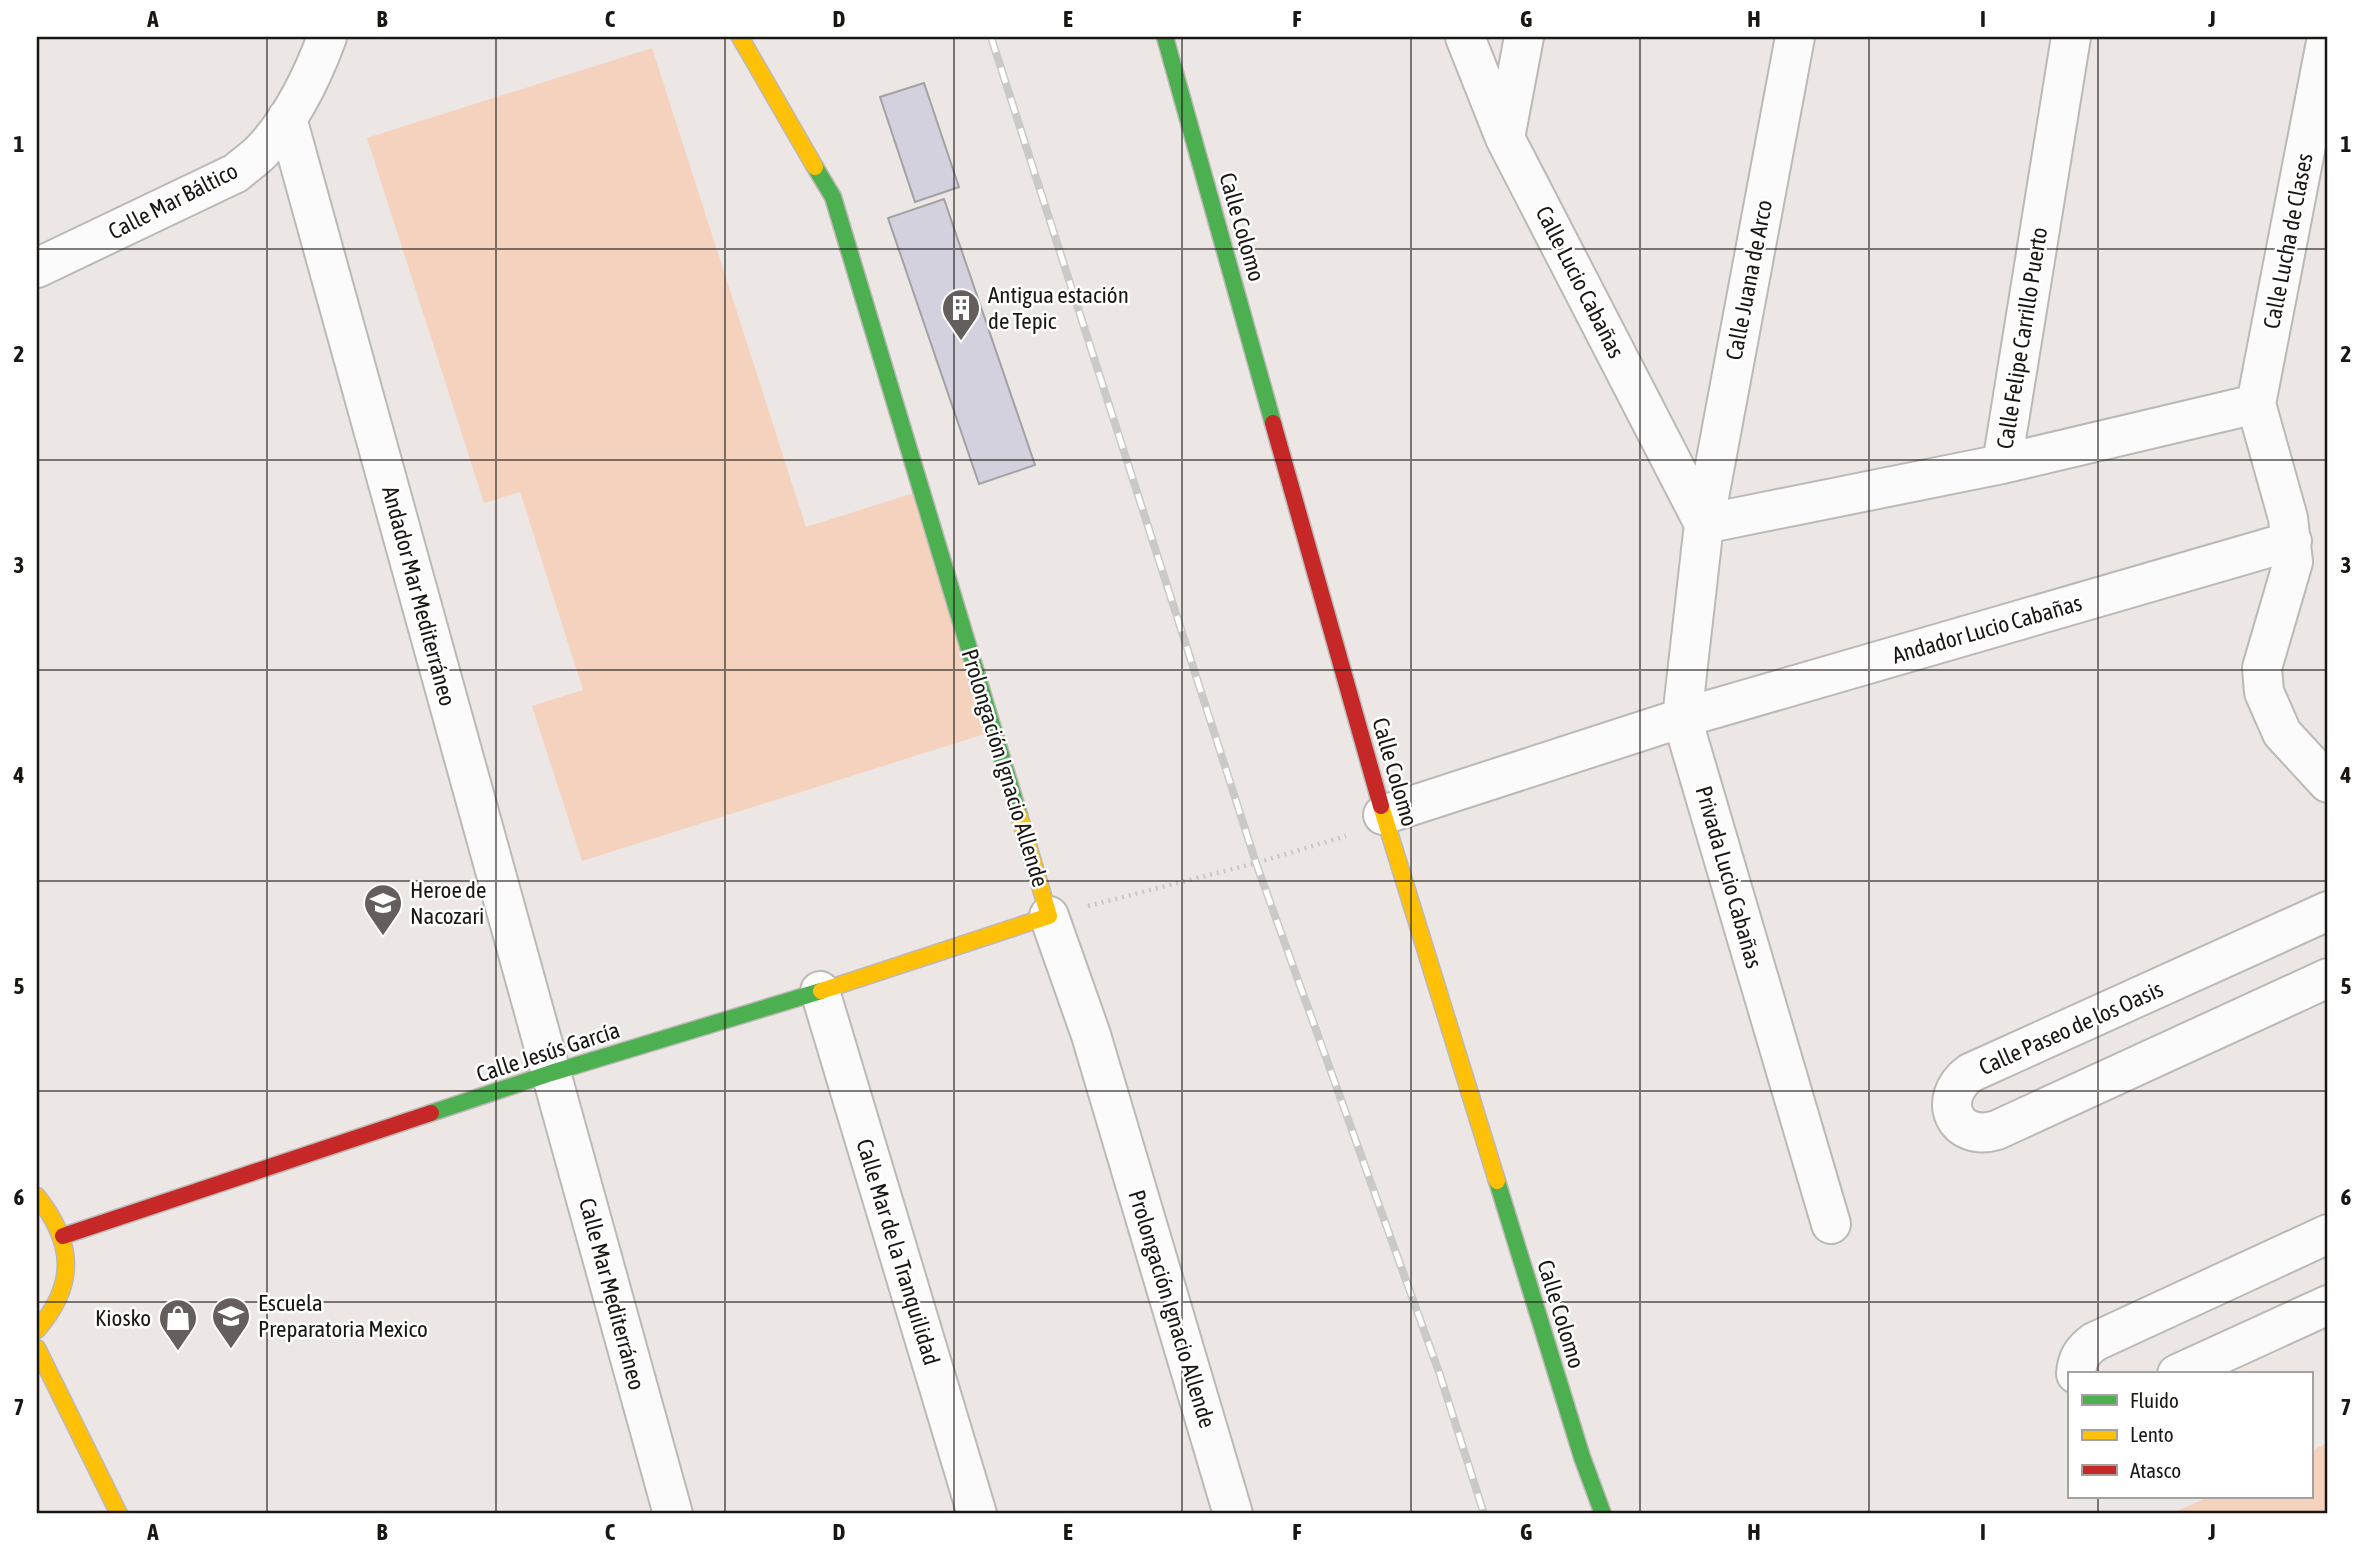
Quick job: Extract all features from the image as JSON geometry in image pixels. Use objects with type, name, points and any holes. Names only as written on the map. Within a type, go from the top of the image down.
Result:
[{"type":"main road","name":"Prolongación Ignacio Allende","points":[[740,37],[833,197],[1049,916]]},
{"type":"main road","name":"Calle Colomo","points":[[1165,37],[1383,815],[1582,1457],[1603,1514]]},
{"type":"main road","name":"Calle Jesús García","points":[[63,1236],[551,1073],[820,991],[1049,916]]},
{"type":"main road","points":[[37,1196],[51,1212],[63,1236],[67,1264],[63,1291],[51,1316],[37,1330]]},
{"type":"main road","points":[[37,1348],[119,1514]]},
{"type":"street","name":"Calle Mar Báltico","points":[[37,268],[236,173],[261,152],[287,118],[304,91],[327,37]]},
{"type":"street","name":"Calle Lucio Cabañas","points":[[1465,37],[1505,138],[1704,524]]},
{"type":"street","points":[[1505,138],[1524,37]]},
{"type":"street","name":"Calle Juana de Arco","points":[[1704,524],[1795,37]]},
{"type":"street","name":"Calle Felipe Carrillo Puerto","points":[[1704,524],[2001,464],[2071,37]]},
{"type":"street","name":"Calle Lucha de Clases","points":[[2256,404],[2327,37]]},
{"type":"street","name":"Andador Mar Mediterráneo","points":[[287,118],[551,1073]]},
{"type":"street","points":[[2001,464],[2256,404],[2288,518],[2293,562],[2262,668],[2264,692],[2282,733],[2328,783]]},
{"type":"street","name":"Privada Lucio Cabañas","points":[[1704,524],[1682,718],[1831,1224]]},
{"type":"street","name":"Andador Lucio Cabañas","points":[[1682,718],[2292,541]]},
{"type":"street","points":[[1383,815],[1682,718]]},
{"type":"street","name":"Calle Paseo de los Oasis","points":[[2328,911],[1970,1073],[1959,1081],[1953,1092],[1951,1104],[1954,1116],[1962,1126],[1973,1132],[1985,1134],[1997,1130],[2328,978]]},
{"type":"street","name":"Prolongación Ignacio Allende","points":[[1049,916],[1091,1035],[1233,1514]]},
{"type":"street","name":"Calle Mar de la Tranquilidad","points":[[820,991],[977,1514]]},
{"type":"street","name":"Calle Mar Mediterráneo","points":[[551,1073],[673,1514]]},
{"type":"street","points":[[2076,1372],[2078,1360],[2084,1349],[2094,1342],[2328,1234]]},
{"type":"street","points":[[2181,1372],[2328,1305]]},
{"type":"path","points":[[1049,916],[1289,854],[1362,831],[1383,815]]},
{"type":"shaded area","points":[[652,48],[806,527],[914,493],[991,732],[582,861],[532,706],[583,690],[520,492],[484,503],[367,138]]},
{"type":"shaded area","points":[[2328,1443],[2328,1514],[2170,1514],[2207,1498],[2312,1498],[2312,1451]]},
{"type":"building","points":[[924,83],[959,187],[915,202],[880,97]]},
{"type":"building","name":"Antigua estación de Tepic","points":[[944,199],[1035,465],[979,484],[888,218]]},
{"type":"railway","points":[[991,37],[1256,863],[1440,1375],[1484,1514]]},
{"type":"traffic: fast","points":[[1165,37],[1273,423]]},
{"type":"traffic: fast","points":[[815,167],[833,197],[1019,815]]},
{"type":"traffic: fast","points":[[431,1113],[551,1073],[821,991]]},
{"type":"traffic: fast","points":[[1497,1181],[1582,1457],[1603,1514]]},
{"type":"traffic: slow","points":[[740,37],[815,167]]},
{"type":"traffic: slow","points":[[1381,806],[1497,1181]]},
{"type":"traffic: slow","points":[[821,991],[1049,916],[1019,815]]},
{"type":"traffic: slow","points":[[37,1196],[58,1230],[66,1263],[59,1296],[37,1330]]},
{"type":"traffic: slow","points":[[37,1348],[119,1514]]},
{"type":"traffic: jam","points":[[1273,423],[1381,806]]},
{"type":"traffic: jam","points":[[63,1236],[431,1113]]},
{"type":"place","name":"Antigua estación de Tepic","points":[[961,342]]},
{"type":"place","name":"Heroe de Nacozari","points":[[383,937]]},
{"type":"place","name":"Escuela Preparatoria Mexico","points":[[231,1350]]},
{"type":"place","name":"Kiosko","points":[[178,1352]]}]
